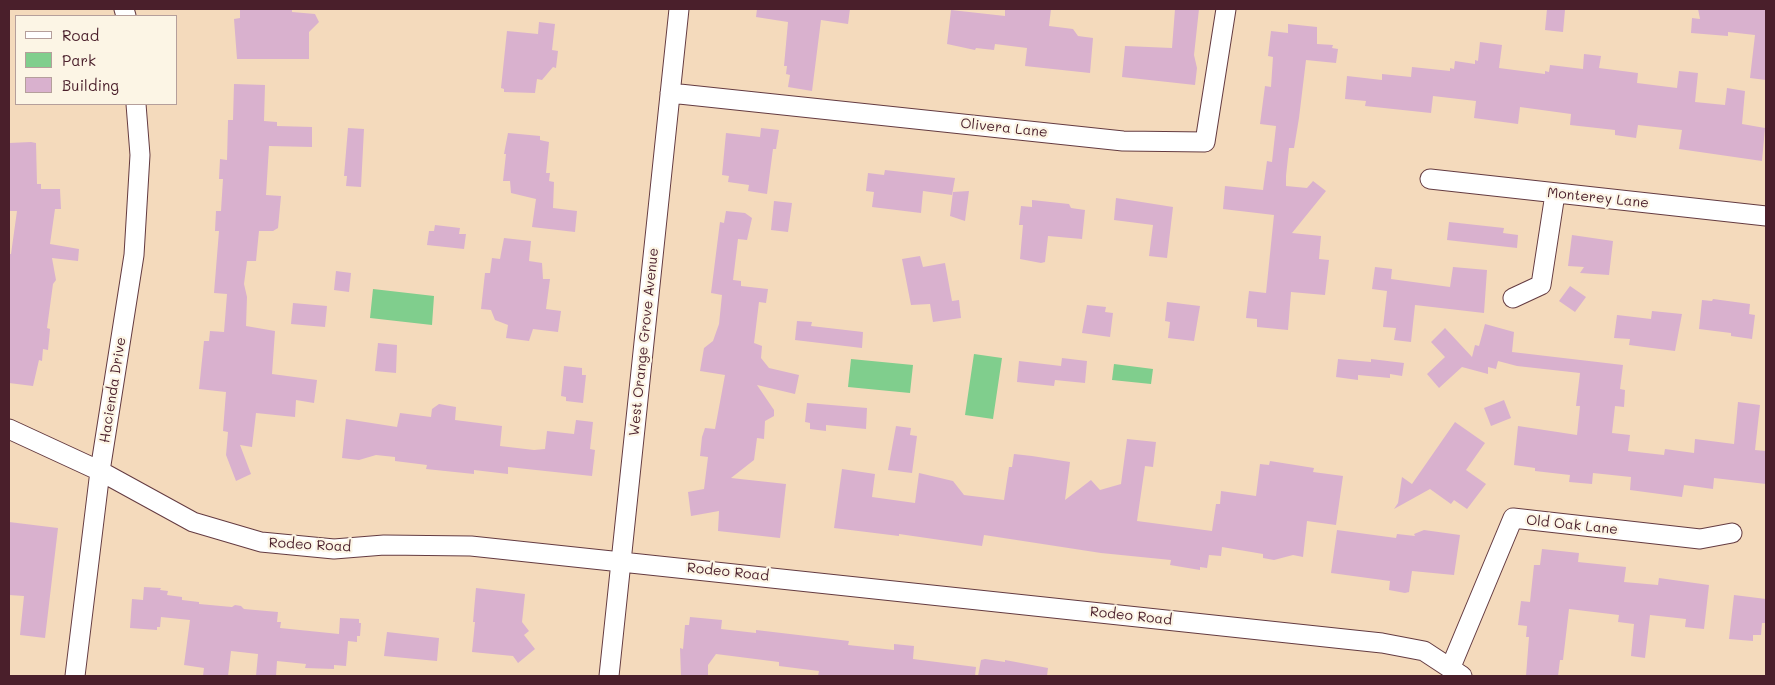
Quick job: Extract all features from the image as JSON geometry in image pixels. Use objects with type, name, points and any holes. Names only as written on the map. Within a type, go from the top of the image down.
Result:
[{"type":"street","name":"West Orange Grove Avenue","points":[[609,676],[679,9]]},
{"type":"street","name":"Olivera Lane","points":[[670,93],[1123,141],[1205,142],[1226,9]]},
{"type":"street","name":"Hacienda Drive","points":[[75,676],[100,471],[134,255],[140,155],[136,105]]},
{"type":"street","name":"Monterey Lane","points":[[1430,179],[1766,216]]},
{"type":"street","points":[[1513,298],[1541,285],[1555,194]]},
{"type":"street","name":"Rodeo Road","points":[[9,429],[100,471],[193,522],[261,542],[334,549],[384,545],[471,546],[1382,643],[1424,651],[1456,672]]},
{"type":"street","name":"Old Oak Lane","points":[[1456,672],[1513,518],[1700,539],[1732,533]]},
{"type":"green space","points":[[373,289],[434,296],[432,325],[370,318]]},
{"type":"green space","points":[[974,354],[1002,358],[993,419],[965,415]]},
{"type":"green space","points":[[851,359],[913,365],[910,393],[848,387]]},
{"type":"green space","points":[[1114,364],[1153,369],[1151,384],[1112,380]]},
{"type":"building","points":[[240,9],[292,9],[292,12],[315,14],[319,22],[309,32],[309,59],[237,59],[234,19],[240,18]]},
{"type":"building","points":[[757,9],[850,9],[848,24],[821,20],[812,91],[788,87],[790,75],[786,74],[787,66],[784,66],[788,22],[756,17]]},
{"type":"building","points":[[1005,9],[1051,9],[1049,26],[1073,29],[1078,36],[1093,38],[1090,73],[1025,66],[1027,48],[995,44],[994,50],[976,48],[975,50],[947,44],[951,10],[1005,16]]},
{"type":"building","points":[[1175,9],[1199,9],[1194,55],[1197,68],[1195,85],[1122,77],[1125,46],[1172,48]]},
{"type":"building","points":[[1547,9],[1565,10],[1563,32],[1545,30]]},
{"type":"building","points":[[1698,9],[1766,9],[1766,80],[1750,78],[1755,35],[1728,32],[1728,36],[1691,33],[1692,18],[1700,19]]},
{"type":"building","points":[[539,22],[555,24],[552,50],[558,51],[556,68],[553,67],[542,80],[537,79],[535,93],[504,92],[504,89],[501,88],[507,31],[538,34]]},
{"type":"building","points":[[1288,24],[1317,27],[1317,44],[1333,45],[1332,48],[1338,49],[1336,63],[1306,60],[1294,148],[1289,148],[1286,186],[1307,188],[1313,181],[1326,191],[1292,233],[1321,236],[1319,259],[1329,260],[1325,295],[1291,292],[1288,330],[1257,327],[1257,319],[1246,318],[1249,291],[1266,293],[1274,215],[1223,209],[1225,186],[1263,190],[1267,161],[1272,162],[1276,126],[1260,124],[1265,86],[1271,87],[1273,57],[1268,56],[1271,31],[1288,33]]},
{"type":"building","points":[[1480,42],[1502,45],[1499,68],[1545,74],[1545,71],[1549,72],[1550,65],[1583,69],[1584,54],[1601,56],[1599,68],[1638,73],[1637,83],[1677,88],[1679,71],[1698,73],[1695,102],[1725,105],[1727,88],[1745,91],[1742,124],[1765,128],[1762,161],[1679,149],[1682,130],[1638,125],[1636,138],[1615,135],[1615,130],[1570,125],[1571,114],[1520,107],[1518,124],[1474,118],[1476,101],[1433,96],[1431,113],[1365,106],[1366,101],[1345,99],[1347,76],[1382,80],[1382,74],[1411,77],[1412,67],[1450,71],[1450,68],[1454,69],[1455,61],[1475,64],[1475,60],[1478,61]]},
{"type":"building","points":[[234,84],[265,85],[264,121],[277,122],[277,126],[312,127],[312,147],[269,146],[266,195],[281,196],[278,228],[273,231],[259,231],[256,261],[247,261],[244,284],[247,297],[246,326],[275,331],[272,374],[317,380],[314,403],[296,400],[295,417],[256,413],[252,447],[240,445],[251,474],[236,481],[226,455],[228,432],[223,431],[226,392],[199,389],[204,341],[209,341],[210,331],[224,332],[227,294],[214,293],[219,231],[215,231],[216,211],[221,211],[223,179],[219,179],[220,159],[227,160],[228,120],[233,120]]},
{"type":"building","points":[[348,128],[364,129],[361,187],[346,186],[347,176],[344,176]]},
{"type":"building","points":[[761,128],[779,130],[776,149],[773,149],[767,194],[748,191],[749,185],[728,182],[729,176],[722,175],[726,133],[760,137]]},
{"type":"building","points":[[508,133],[540,136],[540,140],[549,142],[546,173],[550,173],[549,181],[554,182],[553,208],[577,211],[575,232],[532,227],[536,199],[511,193],[510,181],[503,181],[506,154],[504,154]]},
{"type":"building","points":[[9,143],[36,143],[37,184],[41,184],[41,189],[60,189],[61,209],[55,209],[50,244],[79,249],[78,261],[52,258],[56,280],[53,284],[47,328],[50,329],[48,350],[43,349],[42,361],[39,360],[33,386],[9,383],[9,254],[11,254],[17,211],[9,211]]},
{"type":"building","points":[[885,170],[955,178],[952,195],[923,191],[921,213],[872,207],[874,192],[866,191],[868,173],[884,175]]},
{"type":"building","points":[[969,191],[965,221],[950,216],[953,192]]},
{"type":"building","points":[[1116,198],[1173,207],[1167,258],[1149,256],[1153,225],[1114,220]]},
{"type":"building","points":[[1032,200],[1069,204],[1071,208],[1085,210],[1082,239],[1048,236],[1045,262],[1041,263],[1020,259],[1023,225],[1019,225],[1021,206],[1032,207]]},
{"type":"building","points":[[774,201],[792,203],[788,232],[771,230]]},
{"type":"building","points":[[726,211],[745,213],[752,218],[747,240],[738,239],[733,280],[741,281],[741,286],[768,289],[766,303],[759,302],[754,343],[762,346],[761,358],[769,368],[799,375],[795,394],[757,385],[774,410],[774,416],[765,421],[764,439],[757,438],[754,460],[731,478],[786,484],[780,538],[718,531],[719,511],[691,516],[688,492],[704,489],[708,457],[700,456],[702,437],[705,428],[715,429],[725,375],[700,371],[704,348],[713,341],[719,324],[722,295],[711,293],[720,222],[724,223]]},
{"type":"building","points":[[1449,222],[1504,228],[1503,233],[1518,235],[1517,248],[1447,240]]},
{"type":"building","points":[[435,225],[460,228],[459,234],[466,234],[464,249],[427,245],[429,231],[434,231]]},
{"type":"building","points":[[1572,235],[1613,241],[1609,275],[1580,273],[1584,267],[1568,266]]},
{"type":"building","points":[[504,238],[531,241],[529,261],[542,263],[543,279],[550,279],[546,309],[561,311],[558,332],[533,329],[529,341],[506,338],[508,325],[495,320],[491,310],[481,309],[485,273],[490,273],[492,258],[500,259]]},
{"type":"building","points":[[920,256],[923,267],[945,263],[952,301],[959,300],[961,318],[933,322],[930,304],[911,305],[902,259]]},
{"type":"building","points":[[1375,267],[1392,269],[1391,279],[1450,287],[1453,267],[1487,270],[1484,313],[1415,305],[1411,342],[1394,340],[1396,328],[1383,327],[1387,291],[1372,289]]},
{"type":"building","points":[[336,271],[351,273],[349,292],[334,290]]},
{"type":"building","points":[[1570,286],[1586,297],[1575,312],[1559,301]]},
{"type":"building","points":[[1713,299],[1750,304],[1749,314],[1755,315],[1752,339],[1731,336],[1731,333],[1699,329],[1702,300],[1712,301]]},
{"type":"building","points":[[1167,302],[1200,306],[1194,341],[1168,338],[1170,322],[1165,321]]},
{"type":"building","points":[[293,303],[327,306],[325,327],[291,324]]},
{"type":"building","points":[[1087,305],[1106,307],[1105,312],[1113,313],[1110,337],[1082,333]]},
{"type":"building","points":[[1652,311],[1682,314],[1675,351],[1629,345],[1630,339],[1614,338],[1617,315],[1651,319]]},
{"type":"building","points":[[797,321],[812,322],[811,326],[863,332],[862,348],[795,340]]},
{"type":"building","points":[[1485,324],[1514,332],[1512,352],[1623,365],[1620,389],[1625,390],[1624,407],[1615,406],[1612,433],[1630,435],[1628,451],[1664,455],[1665,449],[1694,453],[1695,439],[1734,444],[1738,402],[1760,405],[1755,450],[1766,451],[1766,484],[1714,478],[1713,489],[1684,485],[1682,497],[1630,490],[1631,477],[1593,473],[1592,484],[1569,482],[1570,475],[1535,471],[1535,468],[1514,465],[1518,426],[1577,435],[1580,406],[1576,406],[1580,373],[1517,366],[1498,361],[1496,369],[1488,367],[1488,374],[1462,367],[1439,388],[1427,374],[1445,357],[1431,342],[1445,328],[1472,357],[1475,345],[1479,346]]},
{"type":"building","points":[[378,343],[397,345],[396,373],[375,371]]},
{"type":"building","points":[[1062,358],[1087,361],[1085,383],[1055,380],[1054,386],[1017,382],[1019,361],[1061,366]]},
{"type":"building","points":[[1338,359],[1371,362],[1371,359],[1404,363],[1402,376],[1390,374],[1390,378],[1358,375],[1358,380],[1336,377]]},
{"type":"building","points":[[564,366],[582,368],[582,375],[586,375],[583,403],[566,401],[566,397],[561,396]]},
{"type":"building","points":[[1504,400],[1511,418],[1491,426],[1484,408]]},
{"type":"building","points":[[807,403],[867,408],[866,429],[826,425],[826,431],[810,429],[810,423],[805,422]]},
{"type":"building","points":[[439,404],[456,407],[455,420],[502,426],[500,446],[534,450],[545,449],[547,431],[574,434],[576,420],[593,422],[590,449],[595,450],[592,476],[508,467],[508,474],[474,470],[474,474],[426,469],[427,465],[395,461],[395,457],[376,455],[359,460],[342,458],[346,419],[397,427],[400,413],[431,417],[432,409]]},
{"type":"building","points":[[1455,422],[1485,443],[1466,470],[1486,484],[1467,509],[1454,500],[1451,504],[1430,489],[1394,509],[1398,503],[1402,477],[1412,484]]},
{"type":"building","points":[[896,426],[911,428],[910,435],[917,436],[912,473],[888,470]]},
{"type":"building","points":[[1127,439],[1156,442],[1153,467],[1145,466],[1137,521],[1212,531],[1216,504],[1220,504],[1221,491],[1256,496],[1260,464],[1269,465],[1270,461],[1314,468],[1313,472],[1343,476],[1336,525],[1307,521],[1303,557],[1293,555],[1274,560],[1263,558],[1263,554],[1222,547],[1221,556],[1209,555],[1207,568],[1200,567],[1200,570],[1170,565],[1171,560],[1101,553],[984,535],[982,546],[899,534],[899,536],[834,528],[842,469],[875,474],[872,497],[915,503],[919,473],[953,481],[964,495],[1004,500],[1009,467],[1012,467],[1014,454],[1032,456],[1070,462],[1065,500],[1091,480],[1100,490],[1121,484]]},
{"type":"building","points":[[9,522],[58,528],[45,638],[20,635],[24,596],[9,595]]},
{"type":"building","points":[[1337,530],[1396,538],[1397,534],[1415,536],[1414,534],[1424,530],[1460,535],[1454,575],[1412,571],[1409,592],[1405,593],[1389,590],[1390,581],[1331,573]]},
{"type":"building","points":[[1542,549],[1579,553],[1578,562],[1626,567],[1624,582],[1658,585],[1659,578],[1709,585],[1704,629],[1685,627],[1686,619],[1650,615],[1645,658],[1631,656],[1634,624],[1618,622],[1619,615],[1569,609],[1563,660],[1560,660],[1558,676],[1526,676],[1529,637],[1526,637],[1527,626],[1518,625],[1521,601],[1530,602],[1534,565],[1540,565]]},
{"type":"building","points":[[144,587],[161,588],[160,590],[168,591],[167,595],[182,597],[182,600],[199,602],[199,604],[232,607],[235,605],[241,606],[244,609],[278,612],[277,622],[281,622],[280,628],[339,634],[340,618],[359,619],[359,623],[361,623],[360,636],[357,636],[357,642],[348,641],[346,666],[334,665],[334,669],[305,668],[306,664],[277,661],[276,676],[256,676],[258,654],[231,651],[228,676],[203,676],[204,668],[184,665],[190,620],[161,617],[160,627],[157,627],[157,630],[130,628],[132,599],[143,600]]},
{"type":"building","points":[[476,588],[525,594],[522,622],[529,631],[524,635],[535,649],[518,663],[513,656],[472,652]]},
{"type":"building","points":[[1734,595],[1766,599],[1766,623],[1762,623],[1761,635],[1753,635],[1753,641],[1729,639]]},
{"type":"building","points":[[690,617],[722,620],[721,629],[756,633],[756,630],[849,641],[848,645],[894,650],[894,644],[914,646],[913,659],[976,667],[975,676],[818,676],[819,671],[779,666],[779,662],[716,654],[708,665],[708,675],[681,676],[680,648],[683,649],[685,625],[689,625]]},
{"type":"building","points":[[387,632],[439,638],[437,661],[384,656]]},
{"type":"building","points":[[981,660],[1005,662],[1005,660],[1048,668],[1047,676],[978,676]]}]
